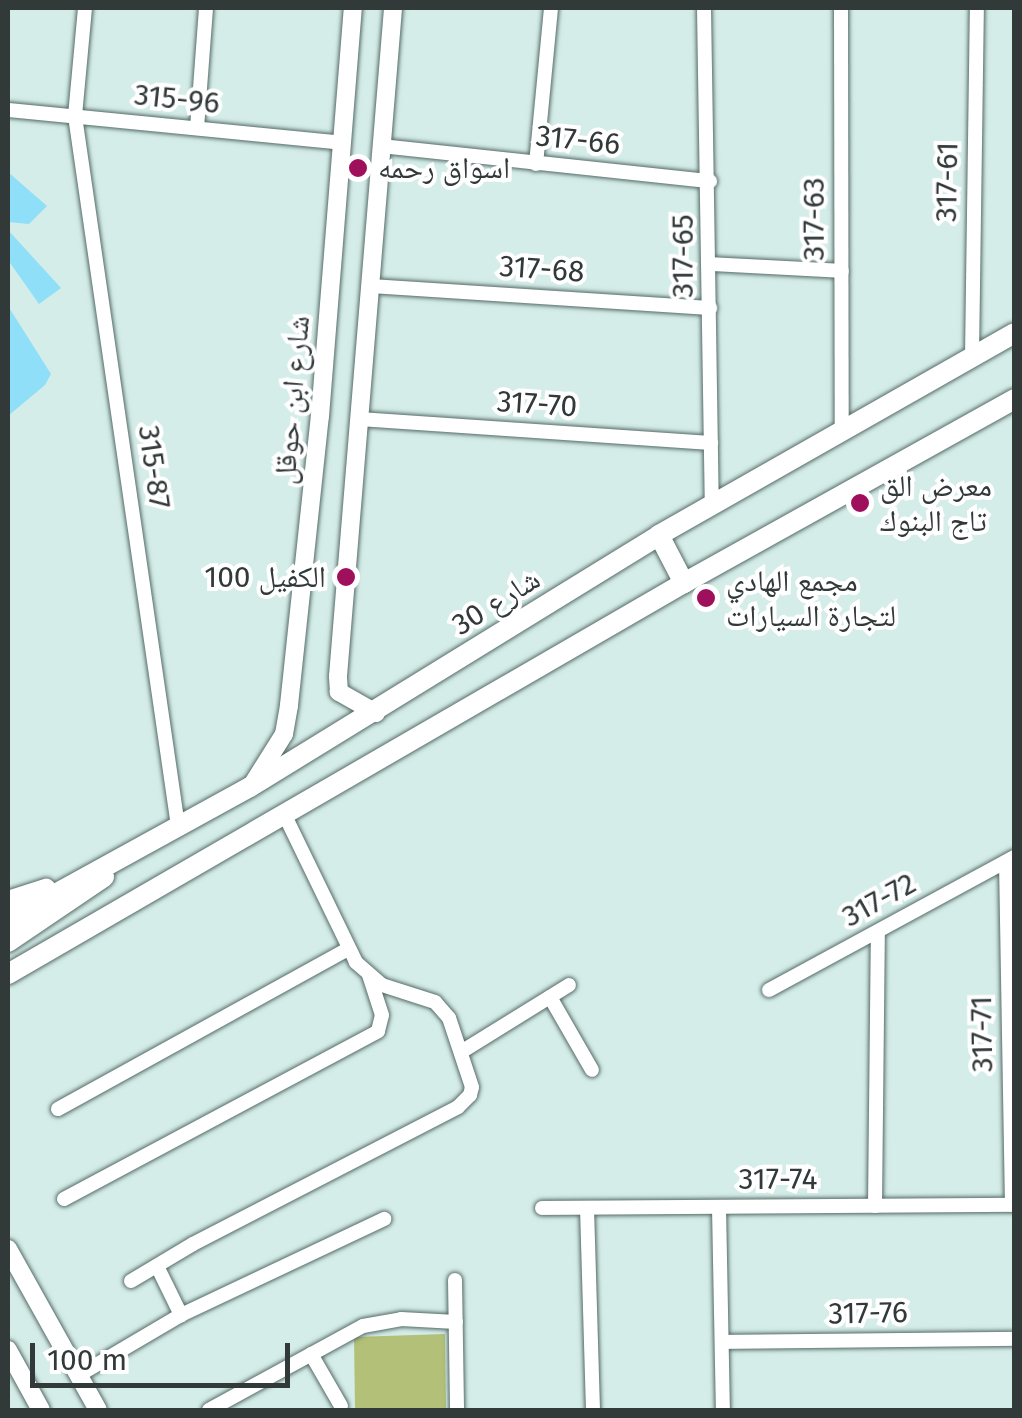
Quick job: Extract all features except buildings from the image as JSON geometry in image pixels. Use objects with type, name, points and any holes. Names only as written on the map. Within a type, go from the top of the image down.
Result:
[{"type":"main road","name":"شارع 30","points":[[8,920],[250,788],[659,535],[1014,332]]},
{"type":"main road","points":[[8,974],[684,583],[1014,399]]},
{"type":"main road","points":[[659,535],[684,583]]},
{"type":"main road","points":[[8,942],[77,899],[140,847]]},
{"type":"main road","points":[[8,901],[86,877]]},
{"type":"main road","points":[[8,986],[52,948]]},
{"type":"street","name":"315-87","points":[[84,8],[75,116],[178,826]]},
{"type":"street","points":[[198,128],[206,8]]},
{"type":"street","name":"شارع ابن حوقل","points":[[250,788],[284,734],[288,704],[320,416],[353,8]]},
{"type":"street","points":[[376,712],[340,692],[338,676],[392,8]]},
{"type":"street","points":[[536,164],[551,8]]},
{"type":"street","name":"317-65","points":[[704,8],[710,181],[712,504]]},
{"type":"street","name":"317-63","points":[[841,8],[842,430]]},
{"type":"street","name":"317-61","points":[[972,356],[976,8]]},
{"type":"street","name":"315-96","points":[[8,110],[342,143]]},
{"type":"street","name":"317-66","points":[[382,146],[710,181]]},
{"type":"street","points":[[710,264],[842,271]]},
{"type":"street","name":"317-68","points":[[370,286],[710,308]]},
{"type":"street","name":"317-70","points":[[359,419],[711,444]]},
{"type":"street","points":[[131,1281],[458,1107],[472,1088],[450,1018],[435,1002],[395,991],[369,975],[348,949],[284,814]]},
{"type":"street","name":"317-72","points":[[769,990],[1010,859]]},
{"type":"street","name":"317-71","points":[[1010,859],[1013,1205]]},
{"type":"street","points":[[875,1206],[878,933]]},
{"type":"street","points":[[58,1109],[348,949]]},
{"type":"street","points":[[64,1199],[378,1031],[382,1015],[369,975]]},
{"type":"street","points":[[460,1052],[569,985]]},
{"type":"street","points":[[550,997],[592,1070]]},
{"type":"street","name":"317-74","points":[[542,1208],[1013,1205]]},
{"type":"street","points":[[719,1207],[724,1410]]},
{"type":"street","points":[[588,1208],[593,1410]]},
{"type":"street","points":[[79,1376],[181,1315],[384,1218]]},
{"type":"street","points":[[8,1248],[98,1410]]},
{"type":"street","points":[[156,1266],[181,1315]]},
{"type":"street","points":[[455,1280],[457,1410]]},
{"type":"street","points":[[208,1410],[380,1320],[456,1322]]},
{"type":"street","name":"317-76","points":[[722,1342],[1014,1339]]},
{"type":"street","points":[[8,1350],[41,1410]]},
{"type":"street","points":[[312,1354],[341,1406]]},
{"type":"green space","points":[[445,1334],[446,1410],[355,1410],[354,1337]]},
{"type":"place","name":"اسواق رحمه","points":[[358,168]]},
{"type":"place","name":"معرض الق تاج البنوك","points":[[860,503]]},
{"type":"place","name":"الكفيل 100","points":[[346,577]]},
{"type":"place","name":"مجمع الهادي لتجارة السيارات","points":[[706,598]]}]
